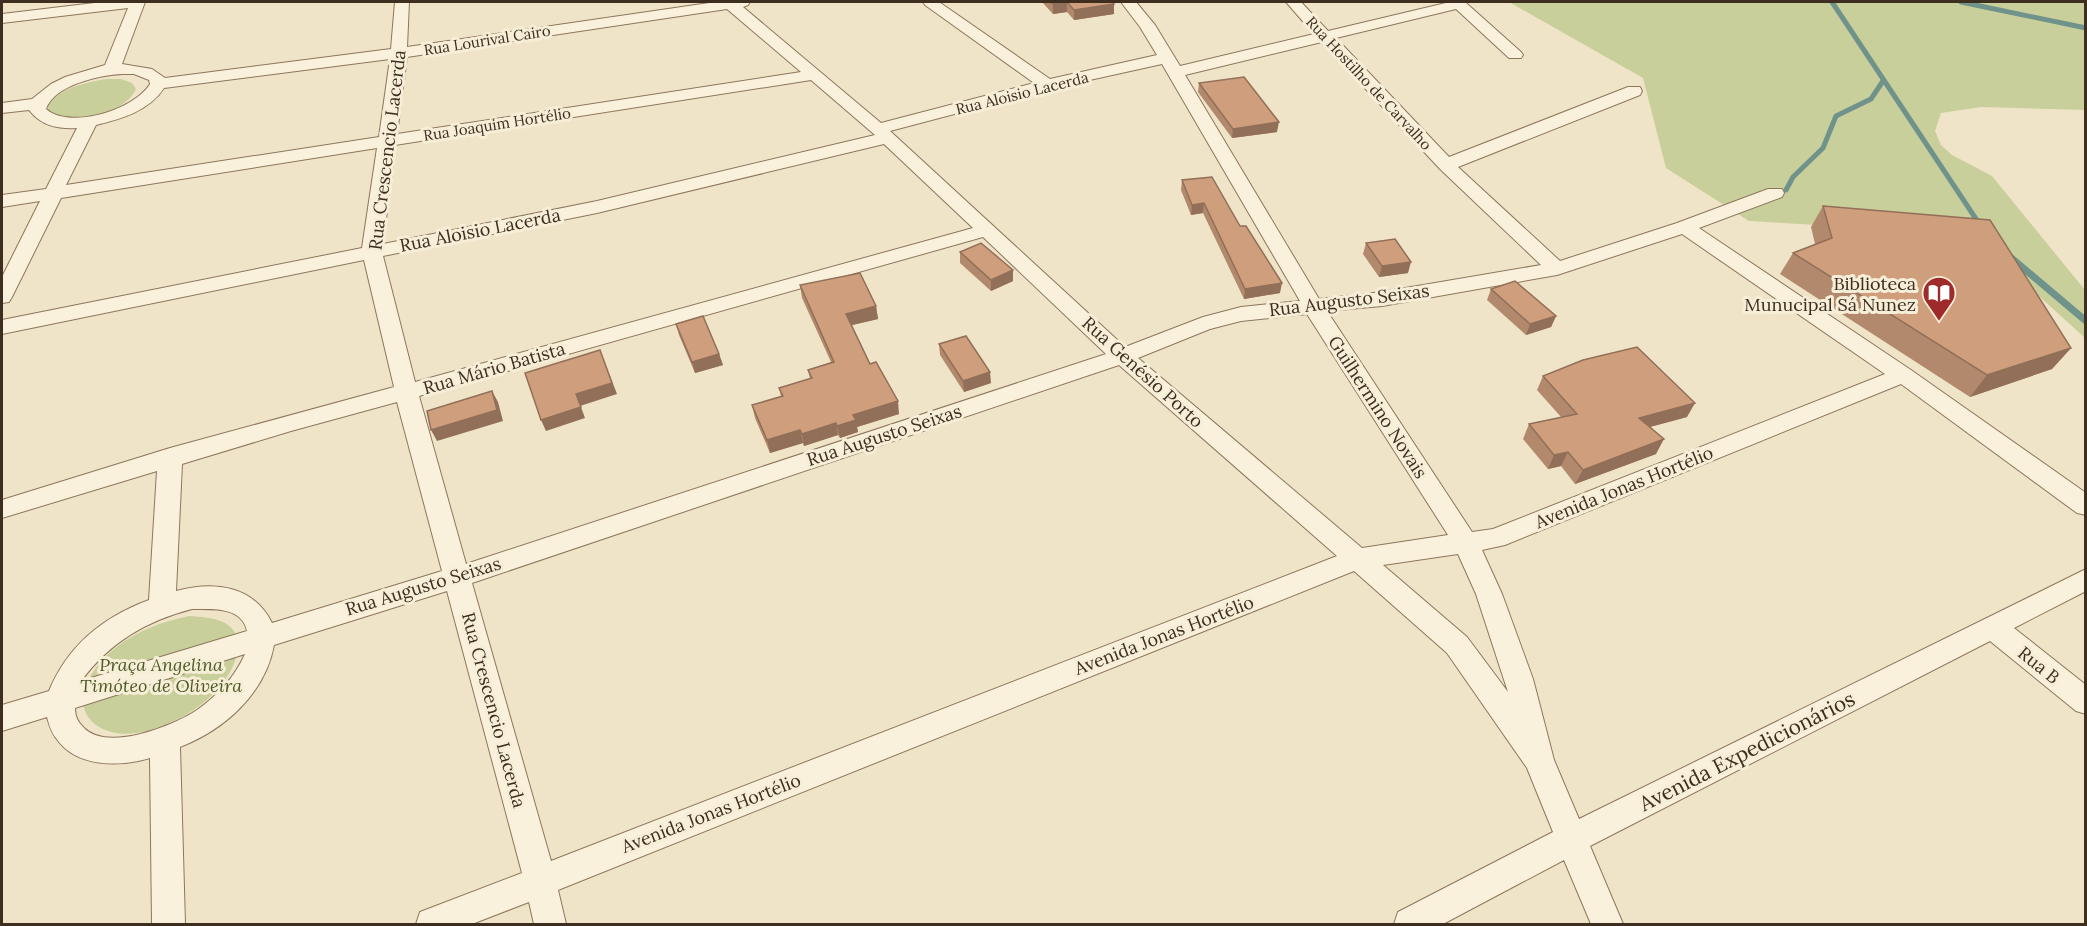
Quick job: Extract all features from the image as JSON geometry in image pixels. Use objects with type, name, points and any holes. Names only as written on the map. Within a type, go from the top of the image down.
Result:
[{"type":"street","points":[[2,18],[137,2],[111,70]]},
{"type":"street","name":"Rua Crescencio Lacerda","points":[[402,2],[399,53],[372,251],[406,393],[540,880],[550,924]]},
{"type":"street","points":[[930,2],[1047,85]]},
{"type":"street","name":"Guilhermino Novais","points":[[1128,2],[1147,25],[1313,306],[1466,543],[1489,594],[1519,679],[1539,760],[1570,840],[1607,924]]},
{"type":"street","name":"Rua Hostilho de Carvalho","points":[[1293,2],[1446,165],[1557,269]]},
{"type":"street","name":"Rua Lourival Cairo","points":[[158,84],[399,53],[735,3]]},
{"type":"street","name":"Rua Genésio Porto","points":[[735,3],[988,230],[1122,356],[1457,645],[1539,760]]},
{"type":"street","points":[[1458,3],[1515,55]]},
{"type":"street","name":"Rua Aloisio Lacerda","points":[[2,327],[597,207],[882,134],[1047,85],[1325,37],[1458,3]]},
{"type":"street","points":[[2,108],[39,102],[53,90],[75,79],[111,70],[132,69],[148,72],[157,78],[158,84],[149,97],[132,108],[88,123],[51,121],[41,117],[37,110],[39,102]]},
{"type":"street","name":"Rua Joaquim Hortélio","points":[[2,201],[814,75]]},
{"type":"street","name":"Rua Hostilho de Carvalho","points":[[1446,165],[1634,91]]},
{"type":"street","points":[[2,297],[88,123]]},
{"type":"street","name":"Rua Augusto Seixas","points":[[2,718],[60,698],[457,577],[1122,356],[1203,324],[1241,314],[1382,299],[1557,269],[1684,227],[1775,193]]},
{"type":"street","points":[[1684,227],[1903,375],[2085,506]]},
{"type":"street","name":"Rua Mário Batista","points":[[2,509],[170,457],[988,230]]},
{"type":"street","name":"Avenida Jonas Hortélio","points":[[432,924],[1359,559],[1496,538],[1903,375]]},
{"type":"street","points":[[162,605],[170,457]]},
{"type":"street","name":"Avenida Expedicionários","points":[[1410,924],[1570,840],[2085,579]]},
{"type":"street","points":[[192,598],[220,598],[242,604],[256,617],[262,636],[259,658],[246,681],[232,697],[197,725],[165,741],[128,750],[97,750],[73,740],[60,722],[60,698],[69,676],[85,654],[108,634],[134,617],[162,605],[192,598]]},
{"type":"street","name":"Rua B","points":[[1992,627],[2085,702]]},
{"type":"street","points":[[165,741],[168,924]]},
{"type":"green space","points":[[1509,2],[2085,2],[2085,110],[1981,107],[1941,113],[1935,131],[1941,145],[1952,155],[1992,176],[2085,290],[2085,338],[1971,234],[1749,221],[1666,168],[1643,78]]},
{"type":"green space","points":[[106,79],[121,79],[132,83],[136,89],[131,97],[115,109],[95,116],[63,118],[48,111],[48,105],[53,99],[67,90]]},
{"type":"green space","name":"Praça Angelina Timóteo de Oliveira","points":[[189,616],[212,618],[225,623],[233,630],[237,638],[238,647],[233,666],[217,690],[185,715],[147,731],[129,734],[113,732],[100,727],[90,719],[84,708],[83,695],[88,680],[108,654],[140,632]]},
{"type":"building","points":[[1067,2],[1112,2],[1114,4],[1074,10]]},
{"type":"building","points":[[1244,77],[1279,122],[1233,129],[1199,83]]},
{"type":"building","points":[[1212,177],[1240,226],[1246,226],[1282,283],[1245,289],[1204,203],[1192,205],[1182,180]]},
{"type":"building","name":"Biblioteca Munucipal Sá Nunez","points":[[1823,206],[1990,220],[2071,348],[1987,375],[1793,253],[1832,238]]},
{"type":"building","points":[[1395,239],[1411,262],[1382,266],[1366,243]]},
{"type":"building","points":[[981,243],[1013,270],[991,280],[960,252]]},
{"type":"building","points":[[860,273],[876,306],[846,314],[870,364],[876,362],[898,401],[853,415],[856,420],[837,426],[836,423],[802,434],[800,430],[767,440],[752,405],[783,396],[779,388],[812,378],[808,370],[834,362],[800,285]]},
{"type":"building","points":[[1515,281],[1556,316],[1530,324],[1491,289]]},
{"type":"building","points":[[703,316],[719,354],[692,362],[676,324]]},
{"type":"building","points":[[966,336],[990,372],[963,381],[939,344]]},
{"type":"building","points":[[1637,347],[1695,403],[1639,418],[1664,439],[1583,470],[1568,452],[1554,455],[1529,424],[1577,414],[1543,376],[1583,360]]},
{"type":"building","points":[[600,350],[612,383],[576,394],[581,407],[541,420],[525,373]]},
{"type":"building","points":[[492,391],[497,410],[431,430],[427,411]]},
{"type":"waterway","points":[[1832,2],[1982,228]]},
{"type":"waterway","points":[[1961,2],[2086,28]]},
{"type":"waterway","points":[[1786,190],[1793,177],[1823,148],[1836,116],[1871,99],[1883,81]]},
{"type":"waterway","points":[[2009,256],[2086,321]]},
{"type":"place","name":"Biblioteca Munucipal Sá Nunez","points":[[1939,322]]}]
